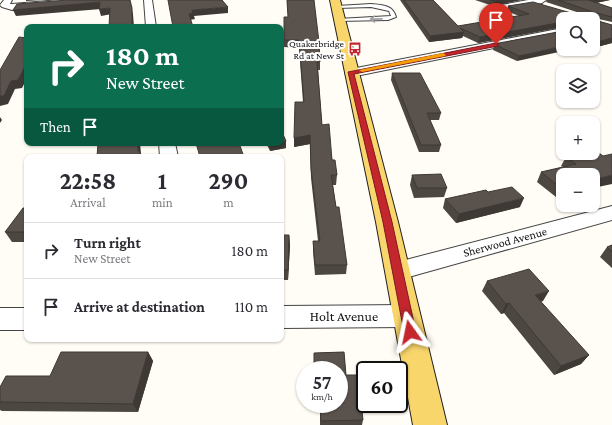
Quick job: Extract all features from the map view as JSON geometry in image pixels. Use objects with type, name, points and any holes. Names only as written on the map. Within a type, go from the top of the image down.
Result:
[{"type":"main road","points":[[337,9],[398,271],[430,425]]},
{"type":"street","points":[[8,3],[19,7],[89,0]]},
{"type":"street","points":[[148,0],[151,24]]},
{"type":"street","points":[[496,9],[532,2],[544,3]]},
{"type":"street","points":[[351,72],[556,32]]},
{"type":"street","name":"Sherwood Avenue","points":[[398,271],[612,213]]},
{"type":"street","name":"Holt Avenue","points":[[284,317],[407,316]]},
{"type":"street","points":[[0,319],[24,319]]},
{"type":"lane","points":[[381,7],[388,8],[394,17],[388,19],[337,9],[381,7]]},
{"type":"building","points":[[68,0],[130,0],[132,8],[132,24],[109,24],[110,8],[99,9],[100,2],[13,10],[17,4]]},
{"type":"building","points":[[168,0],[222,0],[228,7],[192,10],[193,13],[189,14],[192,24],[172,24]]},
{"type":"building","points":[[287,0],[314,0],[319,42],[320,62],[317,62],[322,125],[329,124],[332,160],[335,160],[337,175],[331,175],[336,207],[339,207],[347,265],[315,265],[313,241],[320,241],[311,169],[310,135],[294,138],[295,102],[304,102],[299,40],[284,40],[284,17],[288,17]]},
{"type":"building","points":[[404,0],[433,0],[458,26],[529,14],[508,6],[533,2],[568,12],[556,12],[556,23],[480,37],[460,28],[464,32],[430,36]]},
{"type":"building","points":[[558,0],[588,0],[612,8],[612,17],[600,14],[600,12],[593,12]]},
{"type":"building","points":[[600,21],[612,25],[612,38],[600,41]]},
{"type":"building","points":[[556,32],[556,48],[519,56],[494,44]]},
{"type":"building","points":[[19,37],[24,38],[24,69],[18,80],[11,81],[4,96],[0,96],[0,70]]},
{"type":"building","points":[[392,73],[420,73],[441,113],[427,113],[441,145],[421,145]]},
{"type":"building","points":[[98,146],[138,146],[138,151],[140,151],[140,154],[97,154]]},
{"type":"building","points":[[197,146],[240,146],[243,154],[199,154]]},
{"type":"building","points":[[600,154],[603,156],[612,154],[612,175],[600,178],[600,168],[558,168],[576,164],[570,160],[600,160]]},
{"type":"building","points":[[556,169],[556,184],[541,172]]},
{"type":"building","points":[[441,174],[447,188],[417,188],[412,175]]},
{"type":"building","points":[[512,187],[524,198],[459,214],[445,199],[486,190],[488,192]]},
{"type":"building","points":[[23,208],[24,208],[24,232],[5,232]]},
{"type":"building","points":[[284,235],[289,235],[288,270],[284,270]]},
{"type":"building","points":[[612,245],[612,252],[607,247]]},
{"type":"building","points":[[529,269],[549,291],[535,295],[589,355],[561,366],[509,303],[506,304],[487,281]]},
{"type":"building","points":[[61,352],[148,352],[133,404],[0,402],[0,387],[6,376],[50,376]]},
{"type":"building","points":[[344,352],[345,361],[314,361],[314,353]]},
{"type":"building","points":[[348,375],[356,375],[356,413],[362,413],[363,420],[321,421],[321,413],[348,413]]},
{"type":"slow traffic","points":[[362,70],[443,55]]},
{"type":"place","name":"Quakerbridge Rd at New St","points":[[355,49]]},
{"type":"route","points":[[410,332],[387,222],[351,72],[496,44]]}]
